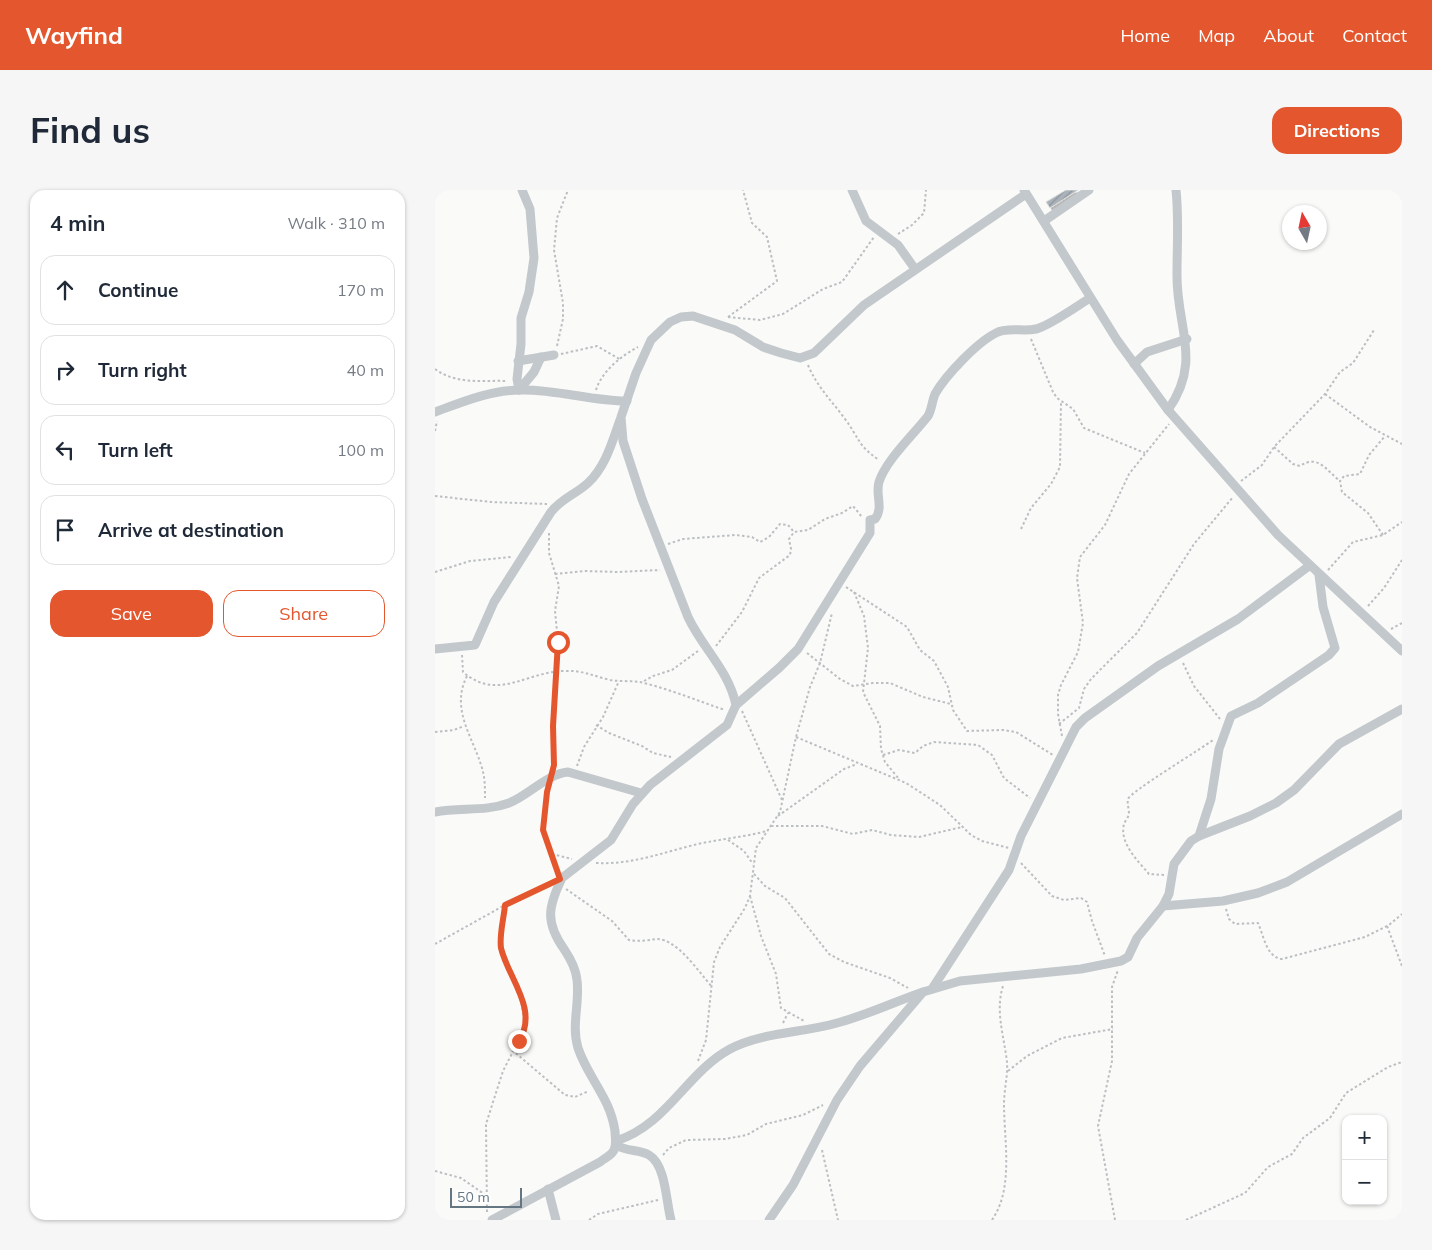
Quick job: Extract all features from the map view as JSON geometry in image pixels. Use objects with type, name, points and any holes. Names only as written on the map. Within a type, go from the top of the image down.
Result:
[{"type":"street","points":[[518,386],[521,318],[529,292],[534,258],[531,209],[522,190]]},
{"type":"street","points":[[852,190],[866,221],[879,233],[897,244],[915,269]]},
{"type":"street","points":[[1044,221],[1089,190]]},
{"type":"street","points":[[1167,410],[1176,398],[1185,376],[1187,339],[1177,275],[1179,227],[1176,190]]},
{"type":"street","points":[[435,649],[472,646],[478,641],[494,602],[512,577],[522,556],[557,504],[587,484],[599,471],[607,456],[636,373],[651,340],[669,322],[681,317],[693,316],[735,330],[763,347],[800,358],[814,353],[864,304],[1025,192],[1090,298],[1167,410],[1235,489],[1309,566],[1385,633],[1402,651]]},
{"type":"street","points":[[492,1220],[600,1162],[612,1153],[616,1143],[610,1110],[579,1049],[575,1024],[577,978],[551,921],[551,903],[560,881],[611,840],[641,793],[727,725],[736,707],[798,649],[808,636],[846,569],[871,533],[871,520],[875,519],[880,509],[879,482],[888,466],[928,416],[937,392],[967,358],[983,342],[998,332],[1011,329],[1026,330],[1040,328],[1090,298]]},
{"type":"street","points":[[1134,364],[1147,352],[1187,339]]},
{"type":"street","points":[[519,361],[554,355]]},
{"type":"street","points":[[518,386],[533,372],[541,358]]},
{"type":"street","points":[[435,412],[518,386],[593,400],[627,401]]},
{"type":"street","points":[[621,417],[623,441],[631,469],[669,569],[696,633],[726,674],[736,707]]},
{"type":"street","points":[[769,1220],[793,1185],[837,1100],[860,1066],[924,992],[1009,870],[1021,836],[1076,727],[1085,718],[1183,650],[1238,619],[1309,566]]},
{"type":"street","points":[[1199,836],[1211,799],[1216,761],[1231,716],[1258,703],[1333,651],[1335,643],[1323,607],[1321,576]]},
{"type":"street","points":[[616,1143],[659,1116],[705,1067],[733,1048],[859,1016],[960,981],[1108,966],[1121,961],[1128,957],[1137,938],[1163,906],[1169,894],[1172,875],[1179,855],[1191,841],[1276,803],[1293,790],[1339,744],[1402,709]]},
{"type":"street","points":[[435,812],[487,808],[511,802],[561,772],[570,772],[641,793]]},
{"type":"street","points":[[1163,906],[1223,901],[1258,893],[1287,882],[1402,814]]},
{"type":"street","points":[[616,1143],[629,1152],[645,1153],[660,1164],[665,1198],[671,1220]]},
{"type":"street","points":[[548,1189],[555,1220]]},
{"type":"path","points":[[568,190],[557,218],[554,257],[563,303],[563,318],[554,355],[597,346],[621,360]]},
{"type":"path","points":[[714,322],[728,317],[777,281],[767,237],[752,223],[743,190]]},
{"type":"path","points":[[889,238],[912,225],[924,213],[926,190]]},
{"type":"path","points":[[728,317],[760,320],[783,314],[823,289],[842,282],[853,269],[856,260],[861,256],[871,239],[879,233]]},
{"type":"path","points":[[1026,330],[1053,392],[1073,410],[1084,428],[1145,453]]},
{"type":"path","points":[[1059,724],[1079,708],[1084,689],[1091,679],[1137,634],[1194,544],[1222,512],[1235,489],[1263,465],[1274,447],[1325,394],[1340,372],[1359,356],[1362,346],[1374,330]]},
{"type":"path","points":[[593,400],[600,379],[631,350],[651,340]]},
{"type":"path","points":[[804,356],[823,394],[845,419],[860,445],[888,466]]},
{"type":"path","points":[[435,369],[447,376],[469,381],[518,386]]},
{"type":"path","points":[[1325,394],[1385,436],[1402,444]]},
{"type":"path","points":[[1021,529],[1031,508],[1051,484],[1060,467],[1061,401]]},
{"type":"path","points":[[1065,746],[1059,724],[1058,695],[1061,684],[1075,662],[1081,640],[1083,623],[1077,578],[1080,557],[1100,532],[1117,502],[1123,483],[1174,418]]},
{"type":"path","points":[[1340,481],[1344,476],[1360,474],[1366,459],[1385,436]]},
{"type":"path","points":[[1274,447],[1293,464],[1300,466],[1309,460],[1315,460],[1340,481],[1342,492],[1368,513],[1383,535]]},
{"type":"path","points":[[435,496],[491,502],[557,504]]},
{"type":"path","points":[[643,682],[653,676],[672,670],[709,650],[742,612],[759,578],[790,555],[789,539],[794,532],[808,530],[825,518],[843,513],[853,506],[863,518],[871,520]]},
{"type":"path","points":[[549,516],[549,552],[559,586],[555,610],[558,642],[553,726],[554,765],[543,830],[560,881],[611,921],[629,940],[659,939],[674,944],[712,987]]},
{"type":"path","points":[[1321,576],[1353,542],[1383,535],[1402,522]]},
{"type":"path","points":[[661,547],[683,539],[704,536],[746,536],[760,542],[769,537],[780,524],[784,524],[794,532]]},
{"type":"path","points":[[435,572],[470,561],[522,556]]},
{"type":"path","points":[[1361,613],[1384,588],[1402,560]]},
{"type":"path","points":[[555,574],[584,571],[618,572],[669,569]]},
{"type":"path","points":[[842,584],[903,622],[920,650],[934,661],[948,687],[951,704],[967,731],[1003,730],[1017,732],[1059,760]]},
{"type":"path","points":[[854,592],[856,601],[864,616],[868,648],[862,685],[866,702],[880,726],[883,755],[888,766],[899,779]]},
{"type":"path","points":[[815,1028],[781,1008],[775,974],[763,944],[750,896],[756,848],[780,812],[796,737],[808,693],[820,663],[832,610]]},
{"type":"path","points":[[1385,633],[1402,623]]},
{"type":"path","points":[[461,647],[462,669],[467,676],[487,685],[496,686],[515,683],[556,671],[585,672],[619,681],[643,682],[736,707],[782,800]]},
{"type":"path","points":[[798,649],[807,653],[849,684],[890,683],[923,697],[951,704]]},
{"type":"path","points":[[1172,875],[1149,874],[1125,841],[1123,829],[1129,812],[1128,799],[1132,793],[1225,732],[1187,675],[1182,660],[1183,650]]},
{"type":"path","points":[[467,676],[460,693],[465,725],[485,776],[487,808]]},
{"type":"path","points":[[570,772],[576,768],[597,725],[603,717],[619,681]]},
{"type":"path","points":[[435,732],[454,730],[465,725]]},
{"type":"path","points":[[597,725],[609,733],[642,746],[653,753],[683,759]]},
{"type":"path","points":[[796,737],[857,764],[899,779],[940,805],[963,827],[982,840],[1000,844],[1016,853],[1029,874],[1052,896],[1064,900],[1081,898],[1087,902],[1108,966]]},
{"type":"path","points":[[883,755],[899,750],[915,753],[923,746],[934,742],[978,746],[992,755],[1004,778],[1037,804]]},
{"type":"path","points":[[776,818],[843,769],[857,764]]},
{"type":"path","points":[[771,826],[821,826],[853,834],[872,830],[891,835],[919,837],[963,827]]},
{"type":"path","points":[[552,854],[584,863],[626,863],[683,847],[728,840],[767,831]]},
{"type":"path","points":[[728,840],[743,851],[753,864]]},
{"type":"path","points":[[753,873],[765,886],[785,898],[829,954],[844,962],[924,992]]},
{"type":"path","points":[[435,944],[505,905],[560,881]]},
{"type":"path","points":[[697,1064],[706,1040],[712,987],[712,969],[716,954],[750,896]]},
{"type":"path","points":[[1223,901],[1229,918],[1235,924],[1258,923],[1271,954],[1276,958],[1294,957],[1356,939],[1387,926],[1402,914]]},
{"type":"path","points":[[485,1220],[487,1196],[486,1124],[503,1071],[512,1050],[523,1035],[525,1022],[520,993],[501,946],[505,905]]},
{"type":"path","points":[[1387,926],[1402,966]]},
{"type":"path","points":[[1398,954],[1402,952]]},
{"type":"path","points":[[1115,1220],[1098,1126],[1111,1068],[1113,1029],[1112,987],[1121,961]]},
{"type":"path","points":[[991,1220],[1000,1206],[1005,1186],[1007,1072],[999,1009],[1001,992],[1006,976]]},
{"type":"path","points":[[1007,1072],[1027,1056],[1062,1038],[1113,1029]]},
{"type":"path","points":[[512,1050],[565,1095],[575,1097],[589,1091],[603,1093]]},
{"type":"path","points":[[1186,1220],[1245,1193],[1268,1167],[1292,1154],[1303,1138],[1330,1118],[1346,1093],[1388,1067],[1402,1062]]},
{"type":"path","points":[[660,1164],[669,1148],[685,1140],[725,1139],[747,1135],[766,1124],[803,1115],[837,1100]]},
{"type":"path","points":[[818,1135],[838,1220]]},
{"type":"path","points":[[435,1171],[461,1178],[487,1196]]},
{"type":"path","points":[[589,1220],[598,1214],[665,1198]]},
{"type":"building","points":[[1066,190],[1078,190],[1050,208],[1046,202]]},
{"type":"route","points":[[519,1041],[525,1028],[523,1003],[516,981],[503,955],[501,938],[505,905],[560,879],[543,830],[547,792],[554,765],[553,726],[558,642]]}]
